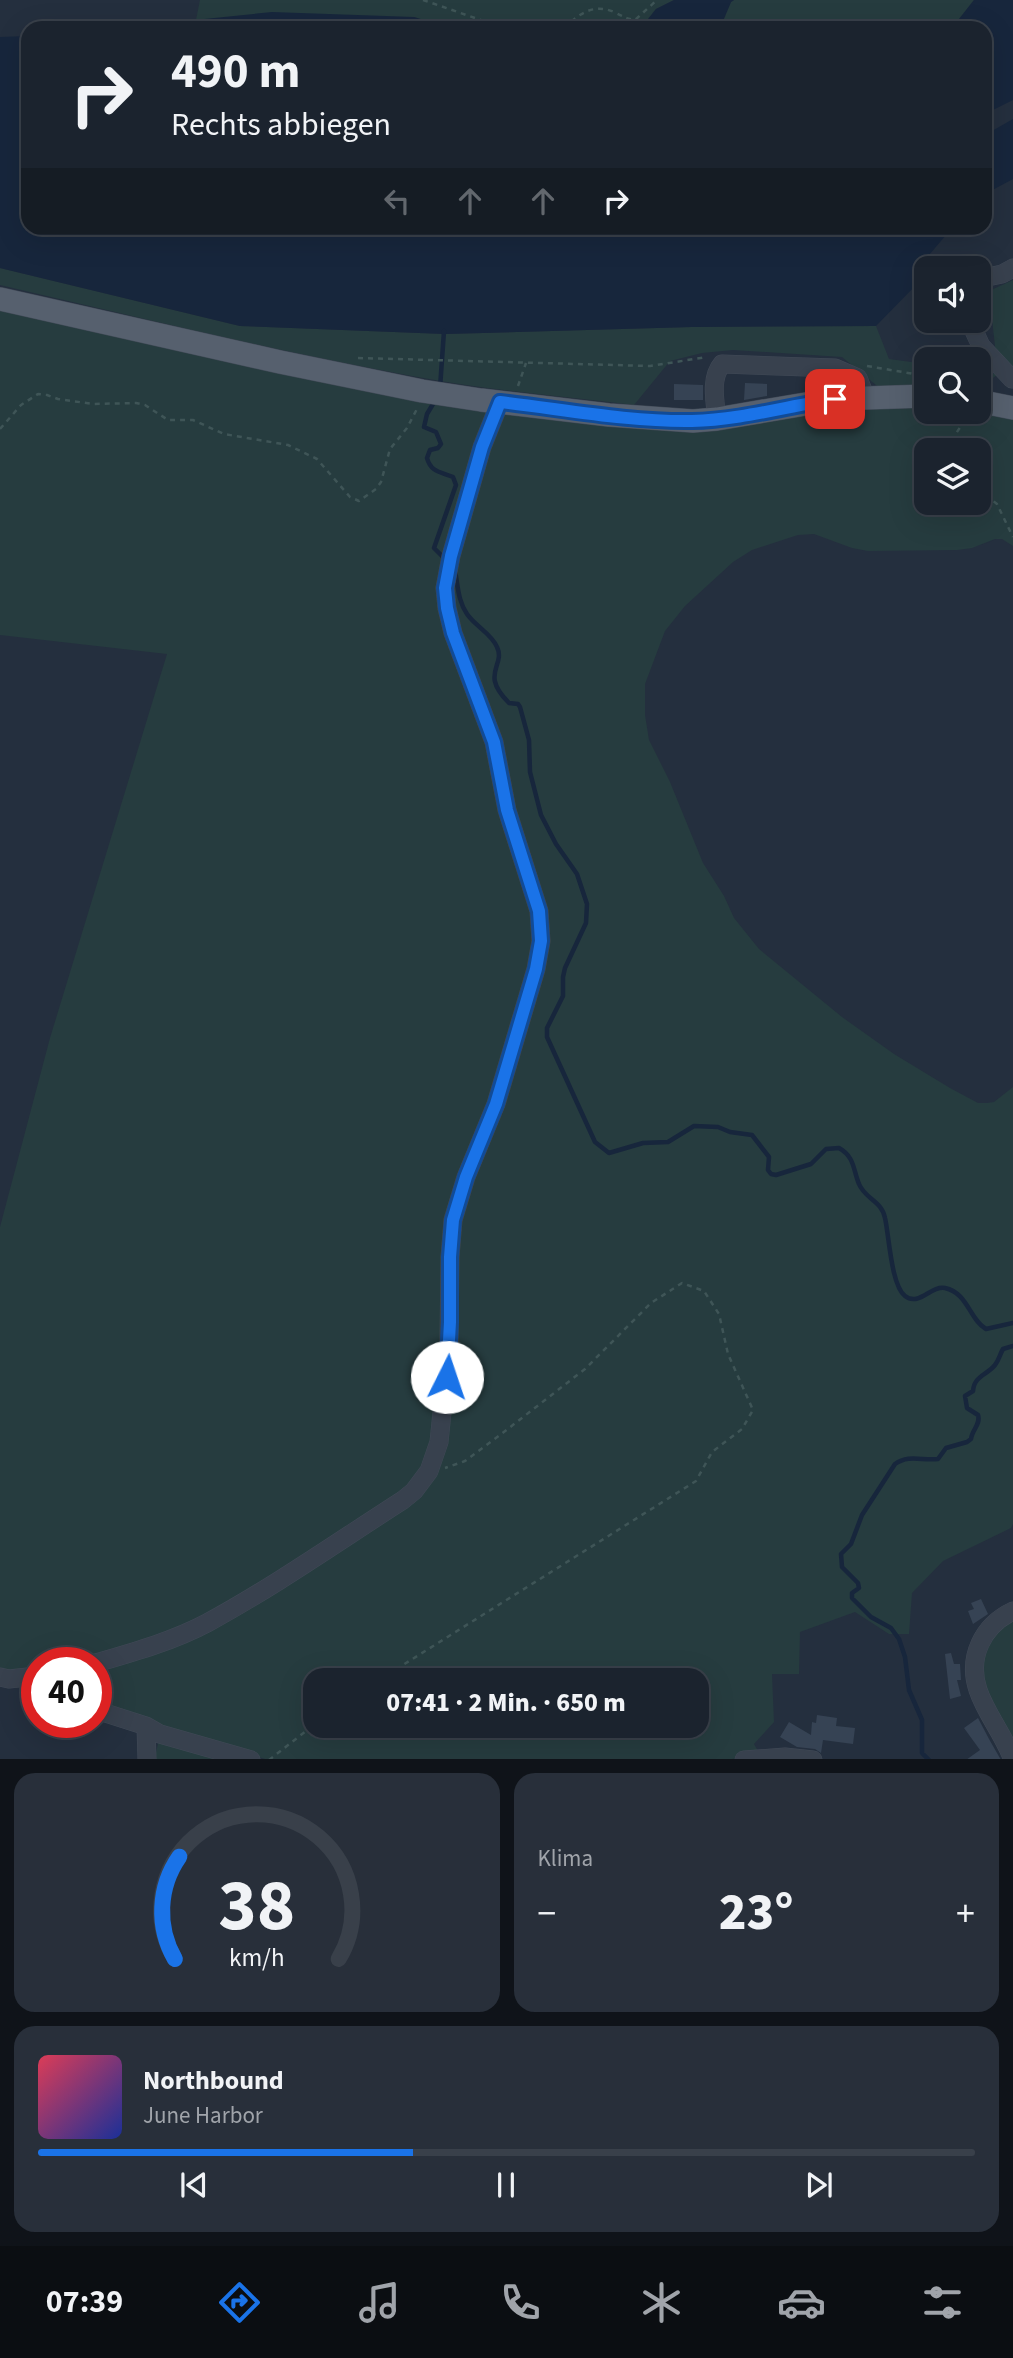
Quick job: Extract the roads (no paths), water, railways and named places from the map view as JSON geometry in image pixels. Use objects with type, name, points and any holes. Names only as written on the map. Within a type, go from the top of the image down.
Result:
[{"type":"main road","points":[[0,299],[280,362],[421,397],[450,396],[672,421],[718,419],[806,403],[914,396]]},
{"type":"street","points":[[991,276],[1013,268]]},
{"type":"street","points":[[974,333],[981,346],[1013,379],[998,388],[995,404]]},
{"type":"street","points":[[718,419],[715,372],[722,364],[835,368],[858,378],[866,398]]},
{"type":"street","points":[[112,1658],[166,1641],[206,1623],[246,1600],[404,1500],[432,1464],[442,1424],[449,1351],[453,1220],[466,1177],[499,1096],[536,969],[541,933],[534,892],[507,810],[494,742],[453,633],[445,588],[482,447],[507,403]]},
{"type":"street","points":[[1013,1611],[984,1633],[976,1654],[975,1669],[978,1690],[1013,1759]]},
{"type":"street","points":[[0,1677],[21,1679]]},
{"type":"street","points":[[112,1715],[146,1726],[160,1734],[251,1759]]},
{"type":"street","points":[[146,1726],[147,1759]]},
{"type":"street","points":[[744,1759],[813,1759]]},
{"type":"water","points":[[674,0],[734,0],[723,21],[647,21],[656,9]]},
{"type":"water","points":[[974,0],[1013,0],[1013,100],[992,110],[992,21],[958,21]]},
{"type":"water","points":[[272,12],[414,17],[427,21],[184,21]]},
{"type":"water","points":[[21,36],[21,235],[946,235],[928,256],[914,256],[914,287],[876,326],[691,327],[445,334],[240,326],[0,268],[0,37]]},
{"type":"water","points":[[1013,119],[1013,179],[992,190],[992,131]]},
{"type":"waterway","points":[[440,388],[444,331]]},
{"type":"waterway","points":[[436,399],[427,414],[424,427],[436,432],[441,444],[430,450],[427,458],[434,469],[453,477],[456,485],[434,548],[445,559]]},
{"type":"waterway","points":[[455,571],[464,609],[497,647],[499,654],[494,677],[500,693],[509,703],[518,704],[520,707],[529,740],[530,772],[541,815],[556,844],[577,874],[587,904],[586,923],[565,968],[563,996],[547,1028],[547,1037],[595,1142],[609,1153],[643,1143],[668,1142],[694,1126],[718,1127],[730,1132],[752,1135],[769,1157],[768,1170],[776,1175],[811,1164],[826,1149],[839,1148],[851,1160],[862,1189],[883,1212],[894,1271],[900,1290],[905,1296],[915,1299],[945,1288],[959,1295],[980,1325],[986,1329],[1013,1323]]},
{"type":"waterway","points":[[928,1759],[922,1753],[922,1720],[909,1690],[905,1657],[899,1639],[891,1628],[871,1617],[852,1598],[852,1593],[859,1588],[858,1583],[842,1567],[841,1554],[851,1544],[862,1515],[895,1464],[911,1459],[938,1459],[946,1448],[971,1439],[979,1418],[967,1408],[965,1396],[973,1391],[978,1379],[995,1365],[1003,1349],[1013,1346]]}]
